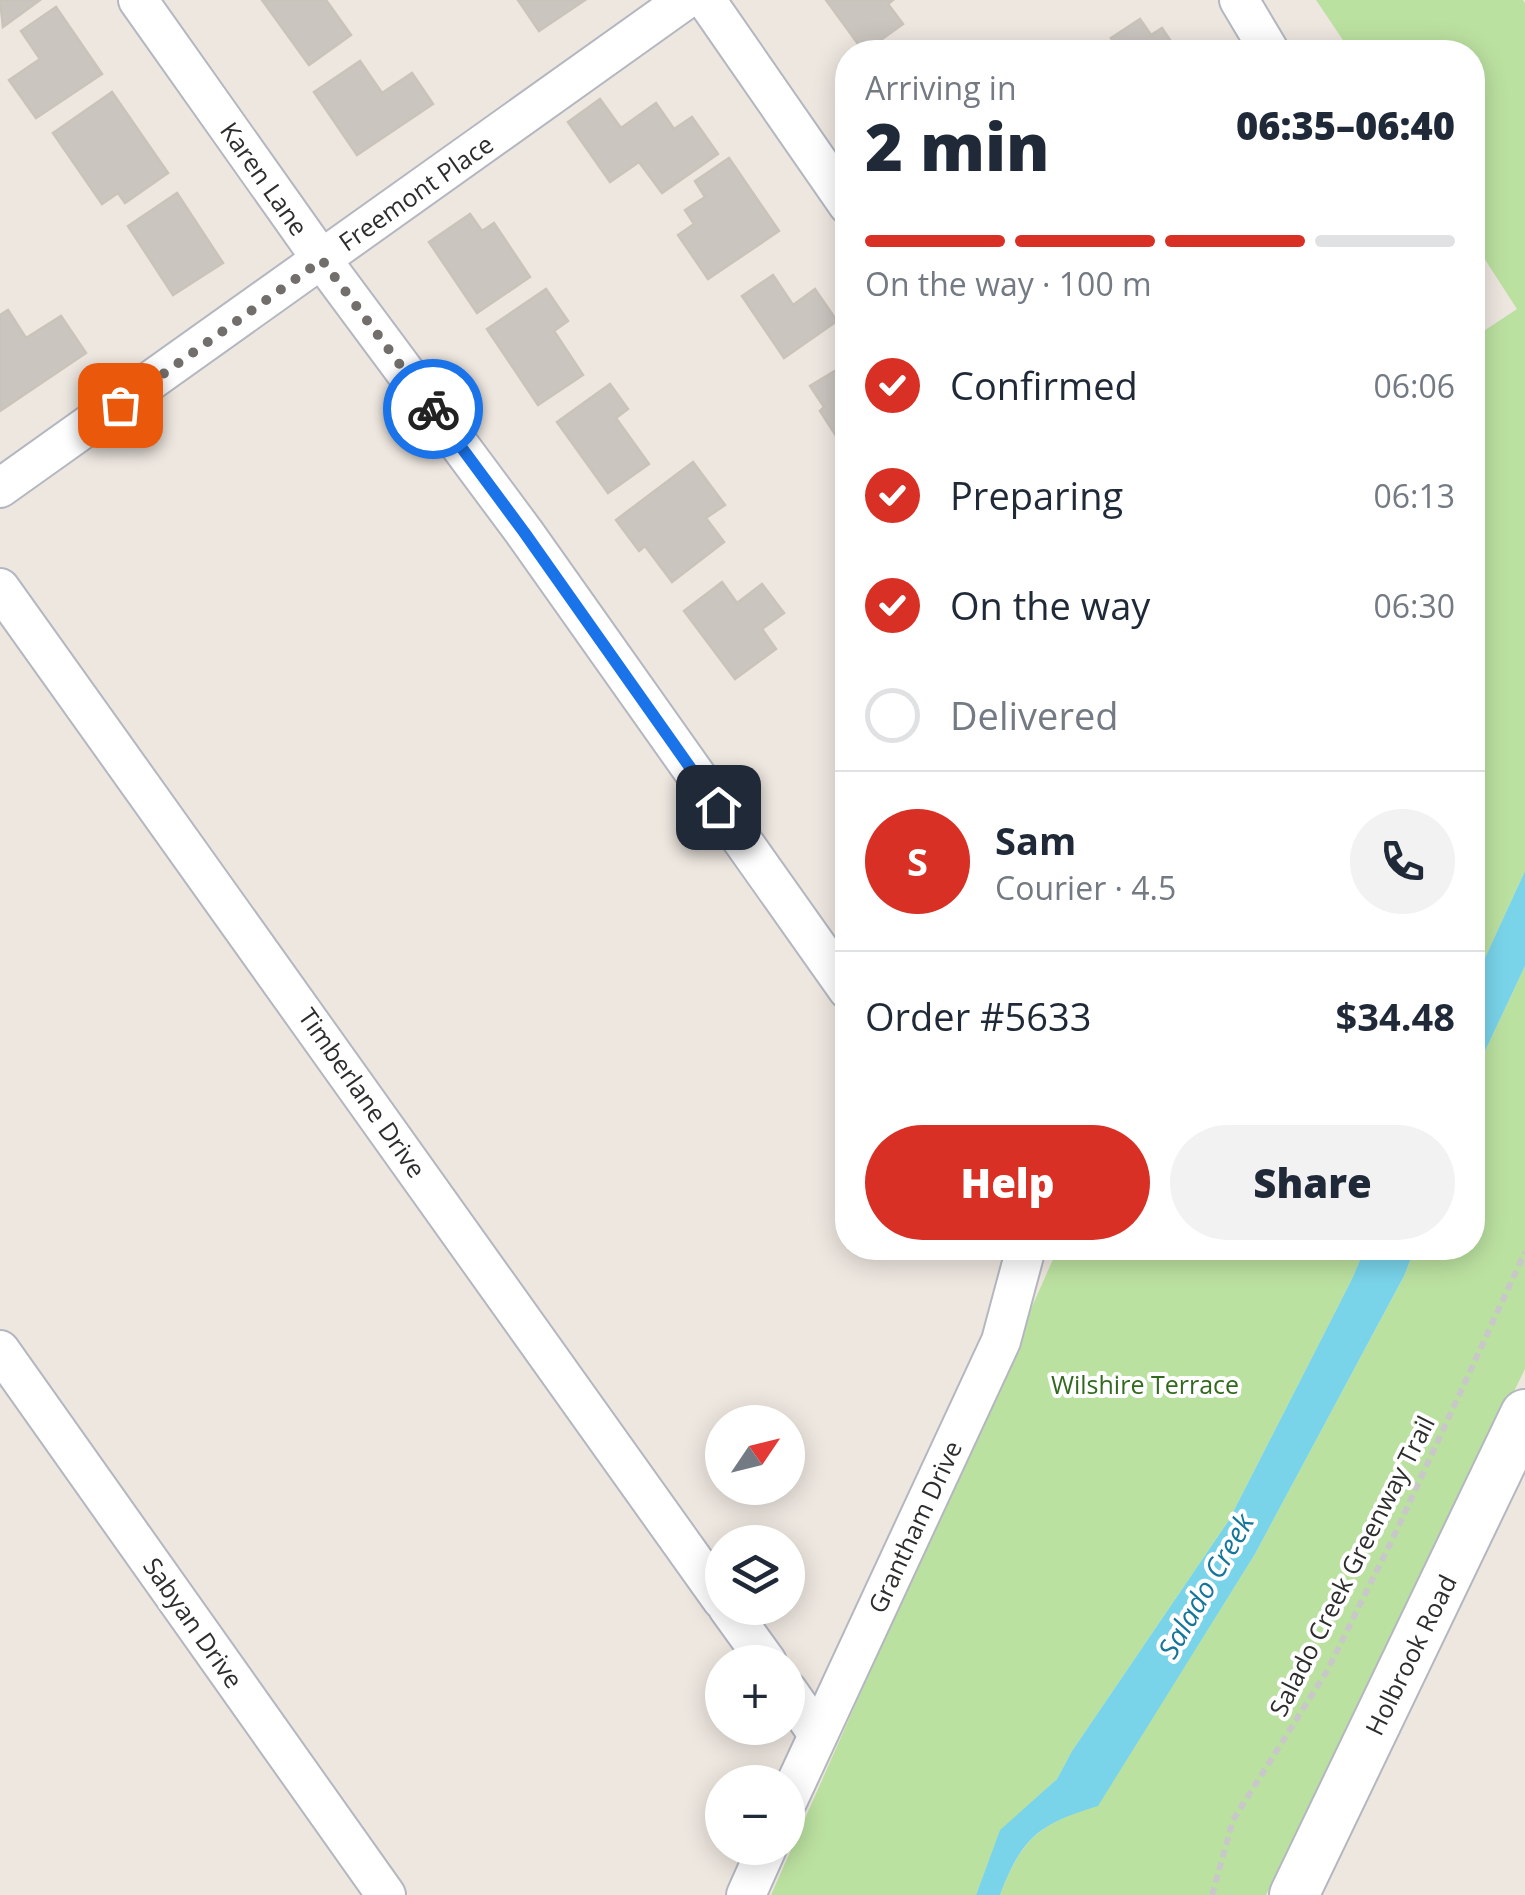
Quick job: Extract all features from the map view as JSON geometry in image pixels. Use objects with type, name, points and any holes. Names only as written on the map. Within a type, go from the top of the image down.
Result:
[{"type":"street","name":"Karen Lane","points":[[138,0],[322,260],[524,532],[835,972]]},
{"type":"street","name":"Freemont Place","points":[[0,488],[685,0]]},
{"type":"street","points":[[706,0],[835,185]]},
{"type":"street","points":[[1239,0],[1263,40]]},
{"type":"street","name":"Timberlane Drive","points":[[0,588],[705,1576]]},
{"type":"street","name":"Grantham Drive","points":[[803,1765],[1001,1341],[1023,1260]]},
{"type":"street","name":"Sabyan Drive","points":[[0,1350],[386,1895]]},
{"type":"street","name":"Holbrook Road","points":[[1294,1895],[1525,1414]]},
{"type":"street","points":[[805,1716],[817,1733]]},
{"type":"street","points":[[746,1895],[759,1865]]},
{"type":"path","name":"Salado Creek Greenway Trail","points":[[1212,1895],[1233,1820],[1327,1672],[1525,1252]]},
{"type":"green space","points":[[1316,0],[1525,3],[1525,871],[1485,958],[1485,330],[1517,309],[1485,260],[1485,40],[1343,40]]},
{"type":"green space","points":[[1525,966],[1525,1369],[1266,1895],[1000,1895],[1016,1859],[1036,1835],[1061,1819],[1098,1805],[1255,1554],[1410,1260],[1485,1260],[1486,1049]]},
{"type":"green space","name":"Wilshire Terrace","points":[[1053,1260],[1360,1260],[1229,1520],[1057,1779],[1000,1831],[976,1895],[771,1895],[784,1865],[805,1865],[805,1818]]},
{"type":"water","points":[[1525,871],[1525,966],[1485,1052],[1485,958]]},
{"type":"water","name":"Salado Creek","points":[[1360,1260],[1410,1260],[1255,1554],[1098,1806],[1061,1819],[1035,1836],[1016,1859],[1000,1895],[976,1895],[1000,1830],[1057,1779],[1229,1520]]},
{"type":"building","points":[[0,0],[40,0],[3,27]]},
{"type":"building","points":[[262,0],[326,0],[351,35],[309,65]]},
{"type":"building","points":[[518,0],[585,0],[539,31]]},
{"type":"building","points":[[826,0],[893,0],[888,4],[903,24],[881,40],[855,40]]},
{"type":"building","points":[[56,7],[102,74],[36,118],[9,80],[40,59],[21,31]]},
{"type":"building","points":[[1140,19],[1151,35],[1162,28],[1170,40],[1112,40]]},
{"type":"building","points":[[360,61],[382,93],[412,73],[433,104],[357,155],[314,92]]},
{"type":"building","points":[[112,92],[168,173],[125,203],[118,193],[102,204],[53,133]]},
{"type":"building","points":[[600,99],[621,128],[656,103],[674,129],[692,117],[718,154],[662,193],[639,162],[610,182],[568,122]]},
{"type":"building","points":[[729,158],[779,231],[708,279],[678,235],[694,224],[685,210],[705,197],[695,181]]},
{"type":"building","points":[[177,193],[223,263],[173,295],[128,226]]},
{"type":"building","points":[[470,214],[482,231],[494,223],[530,277],[477,313],[429,242]]},
{"type":"building","points":[[773,275],[793,305],[815,289],[835,322],[784,358],[742,296]]},
{"type":"building","points":[[546,289],[568,321],[554,331],[583,375],[538,405],[487,329]]},
{"type":"building","points":[[8,310],[26,338],[61,316],[86,353],[0,411],[0,315]]},
{"type":"building","points":[[835,371],[835,434],[820,411],[824,407],[810,386]]},
{"type":"building","points":[[610,384],[628,409],[616,418],[649,464],[608,493],[557,422]]},
{"type":"building","points":[[693,462],[725,505],[706,518],[724,542],[672,582],[645,546],[639,551],[616,520]]},
{"type":"building","points":[[722,582],[737,603],[762,584],[784,613],[762,629],[776,649],[735,679],[684,611]]},
{"type":"way so far","points":[[120,405],[322,260],[433,409]]},
{"type":"route","points":[[433,409],[718,807]]}]
